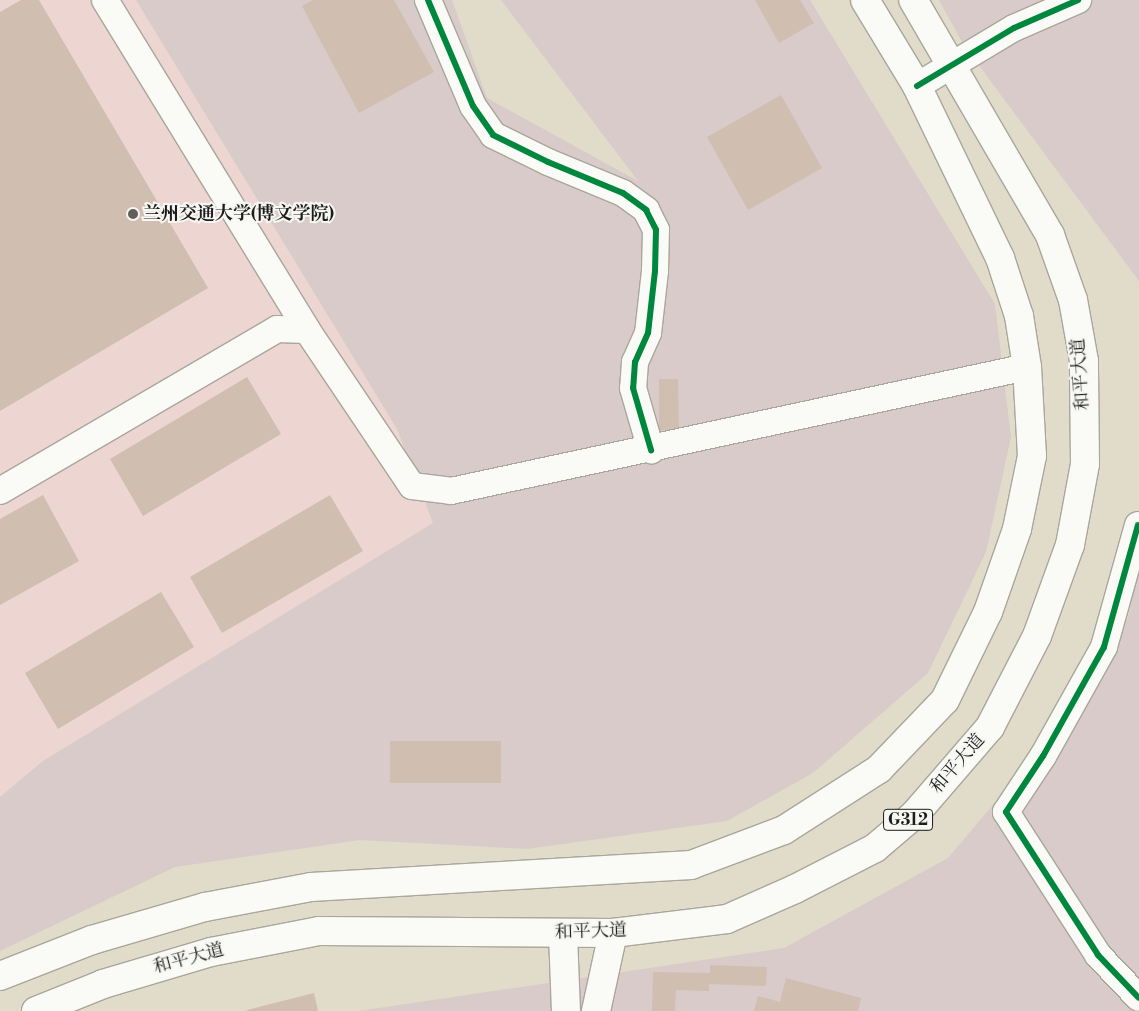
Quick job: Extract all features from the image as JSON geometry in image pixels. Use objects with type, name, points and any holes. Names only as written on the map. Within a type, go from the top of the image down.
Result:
[{"type":"main road","points":[[0,976],[92,940],[195,910],[311,887],[691,866],[784,830],[879,769],[945,700],[988,612],[1017,529],[1032,456],[1027,367],[1018,316],[1000,258],[917,86],[865,0]]},
{"type":"main road","name":"和平大道","points":[[36,1011],[103,984],[211,952],[319,931],[613,933],[727,918],[795,889],[875,848],[915,814],[990,727],[1037,636],[1070,545],[1085,464],[1084,361],[1073,300],[1050,234],[913,0]]},
{"type":"main road","points":[[596,1011],[613,933]]},
{"type":"main road","points":[[563,934],[566,1011]]},
{"type":"street","points":[[105,0],[307,330],[412,486],[451,491],[651,450],[1027,367]]},
{"type":"street","points":[[428,0],[473,106],[493,135],[548,162],[623,193],[646,210],[650,217],[656,230],[655,271],[648,334],[635,362],[633,388],[651,450]]},
{"type":"street","points":[[917,86],[1014,28],[1078,0]]},
{"type":"street","points":[[0,491],[277,329],[307,330]]},
{"type":"street","points":[[1138,525],[1104,647],[1043,756],[1006,812],[1098,955],[1139,998]]},
{"type":"shaded area","name":"兰州交通大学(博文学院)","points":[[0,0],[136,0],[397,429],[433,523],[43,761],[0,797]]},
{"type":"shaded area","points":[[136,0],[452,0],[487,98],[638,181],[501,0],[810,0],[995,304],[1011,437],[986,552],[928,673],[813,773],[727,821],[527,849],[360,840],[175,867],[0,951],[0,797],[43,761],[433,523],[397,429]]},
{"type":"shaded area","points":[[939,0],[1139,0],[1139,281],[963,44]]},
{"type":"shaded area","points":[[1139,556],[1139,1011],[359,1011],[784,948],[948,858],[1041,748],[1128,618]]},
{"type":"building","points":[[21,0],[39,0],[208,288],[0,411],[0,12]]},
{"type":"building","points":[[313,0],[394,0],[434,72],[359,113],[302,6]]},
{"type":"building","points":[[755,0],[800,0],[814,23],[779,43]]},
{"type":"building","points":[[781,95],[822,168],[748,210],[707,137]]},
{"type":"building","points":[[247,377],[281,434],[143,516],[110,459]]},
{"type":"building","points":[[659,379],[678,379],[679,430],[659,430]]},
{"type":"building","points":[[43,495],[79,561],[0,605],[0,519]]},
{"type":"building","points":[[330,495],[363,551],[222,633],[190,577]]},
{"type":"building","points":[[161,592],[194,647],[58,729],[25,673]]},
{"type":"building","points":[[390,741],[501,741],[501,783],[390,783]]},
{"type":"building","points":[[710,965],[767,967],[766,986],[709,984],[709,991],[676,990],[675,1011],[652,1011],[653,972],[710,973]]},
{"type":"building","points":[[786,978],[861,998],[858,1011],[754,1011],[758,996],[780,1002]]},
{"type":"building","points":[[314,993],[318,1011],[247,1011],[247,1010]]},
{"type":"cycle path","points":[[428,0],[473,106],[493,135],[548,162],[623,193],[646,210],[656,230],[655,271],[648,333],[635,362],[633,388],[651,450]]},
{"type":"cycle path","points":[[917,86],[1014,28],[1078,0]]},
{"type":"cycle path","points":[[1138,525],[1104,647],[1043,756],[1006,812],[1098,955],[1139,998]]},
{"type":"place","name":"兰州交通大学(博文学院)","points":[[133,214]]}]
